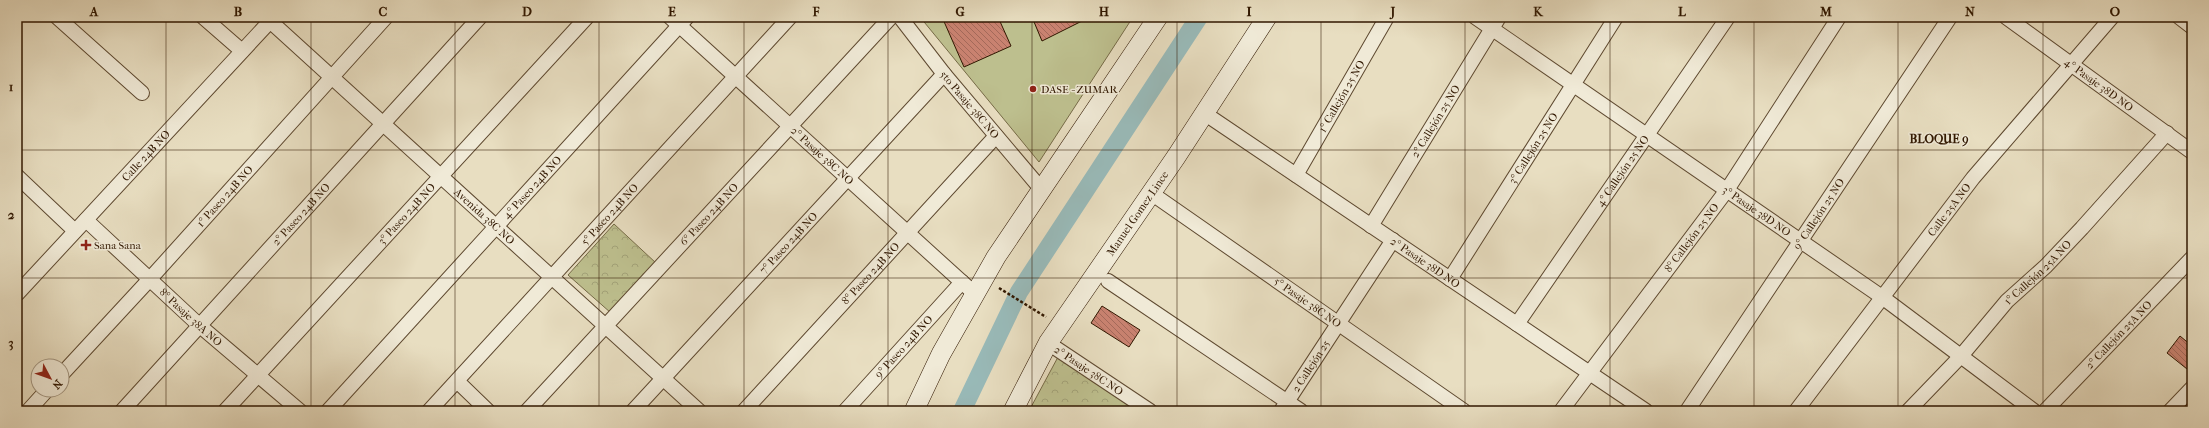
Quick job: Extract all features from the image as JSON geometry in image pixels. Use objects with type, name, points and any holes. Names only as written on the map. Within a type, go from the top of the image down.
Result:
[{"type":"main road","points":[[914,411],[941,354],[969,288],[996,257],[1158,17]]},
{"type":"main road","name":"Manuel Gomez Lince","points":[[1013,411],[1048,343],[1151,193],[1267,17]]},
{"type":"street","points":[[57,17],[142,94]]},
{"type":"street","points":[[203,17],[242,51]]},
{"type":"street","name":"1° Paseo 24B NO","points":[[70,365],[386,17]]},
{"type":"street","name":"2° Paseo 24B NO","points":[[122,411],[480,17]]},
{"type":"street","name":"3° Paseo 24B NO","points":[[225,411],[442,177],[587,17]]},
{"type":"street","name":"5° Paseo 24B NO","points":[[429,411],[790,17]]},
{"type":"street","name":"6° Paseo 24B NO","points":[[528,411],[891,17]]},
{"type":"street","name":"5to Pasaje 38C NO","points":[[900,17],[944,74],[1042,190]]},
{"type":"street","name":"1° Callejón 25 NO","points":[[1296,175],[1387,17]]},
{"type":"street","name":"3° Pasaje 38D NO","points":[[1475,17],[1495,23],[1573,84],[1882,297],[2034,411]]},
{"type":"street","name":"3° Callejón 25 NO","points":[[1450,279],[1616,17]]},
{"type":"street","name":"4° Callejón 25 NO","points":[[1517,324],[1648,136],[1728,17]]},
{"type":"street","name":"8° Callejón 25 NO","points":[[1561,411],[1727,190],[1839,17]]},
{"type":"street","name":"9° Callejón 25 NO","points":[[1687,411],[1950,17]]},
{"type":"street","name":"4° Pasaje 38D NO","points":[[2006,17],[2167,132],[2192,152]]},
{"type":"street","name":"Calle 25A NO","points":[[1796,411],[1973,178],[2112,17]]},
{"type":"street","points":[[2179,17],[2192,27]]},
{"type":"street","name":"Calle 24B NO","points":[[17,294],[272,19]]},
{"type":"street","name":"Avenida 38C NO","points":[[272,19],[383,124],[699,411]]},
{"type":"street","name":"2° Pasaje 38C NO","points":[[679,20],[736,76],[969,288]]},
{"type":"street","name":"4° Paseo 24B NO","points":[[328,411],[496,226],[679,20]]},
{"type":"street","name":"2° Callejón 25 NO","points":[[1371,226],[1495,23]]},
{"type":"street","name":"7° Paseo 24B NO","points":[[633,411],[944,74]]},
{"type":"street","name":"2° Pasaje 38D NO","points":[[1204,113],[1646,411]]},
{"type":"street","name":"1° Callejón 25A NO","points":[[1908,411],[1961,356],[2007,301],[2046,266],[2082,228],[2167,132]]},
{"type":"street","name":"8° Paseo 24B NO","points":[[744,411],[996,136]]},
{"type":"street","points":[[17,176],[75,231]]},
{"type":"street","name":"5° Pasaje 38C NO","points":[[1151,193],[1464,411]]},
{"type":"street","name":"8° Pasaje 38A NO","points":[[86,220],[200,326],[300,411]]},
{"type":"street","name":"2 Callejón 25","points":[[1284,406],[1340,324],[1393,240]]},
{"type":"street","name":"2° Callejón 25A NO","points":[[2046,411],[2192,258]]},
{"type":"street","points":[[1108,281],[1284,406],[1301,411]]},
{"type":"street","name":"9° Paseo 24B NO","points":[[845,411],[969,288]]},
{"type":"street","name":"2° Pasaje 38C NO","points":[[1048,343],[1150,411]]},
{"type":"street","points":[[457,381],[488,411]]},
{"type":"street","points":[[2170,411],[2192,388]]},
{"type":"street","points":[[28,411],[40,398]]},
{"type":"path","points":[[998,287],[1047,318]]},
{"type":"green space","name":"DASE - ZUMAR","points":[[920,17],[1133,17],[1039,162]]},
{"type":"green space","points":[[614,224],[656,263],[611,313],[568,275]]},
{"type":"green space","points":[[1058,357],[1141,411],[1034,411],[1030,409]]},
{"type":"building","points":[[942,17],[998,17],[1011,46],[964,67]]},
{"type":"building","points":[[1032,17],[1090,17],[1042,41]]},
{"type":"building","points":[[1102,306],[1140,330],[1129,347],[1091,323]]},
{"type":"building","points":[[2180,336],[2192,346],[2192,373],[2167,353]]},
{"type":"waterway","points":[[962,411],[1019,292],[1199,17]]},
{"type":"place","name":"DASE - ZUMAR","points":[[1033,89]]},
{"type":"place","name":"Sana Sana","points":[[86,245]]},
{"type":"district","name":"BLOQUE 9","points":[[1939,139]]}]
